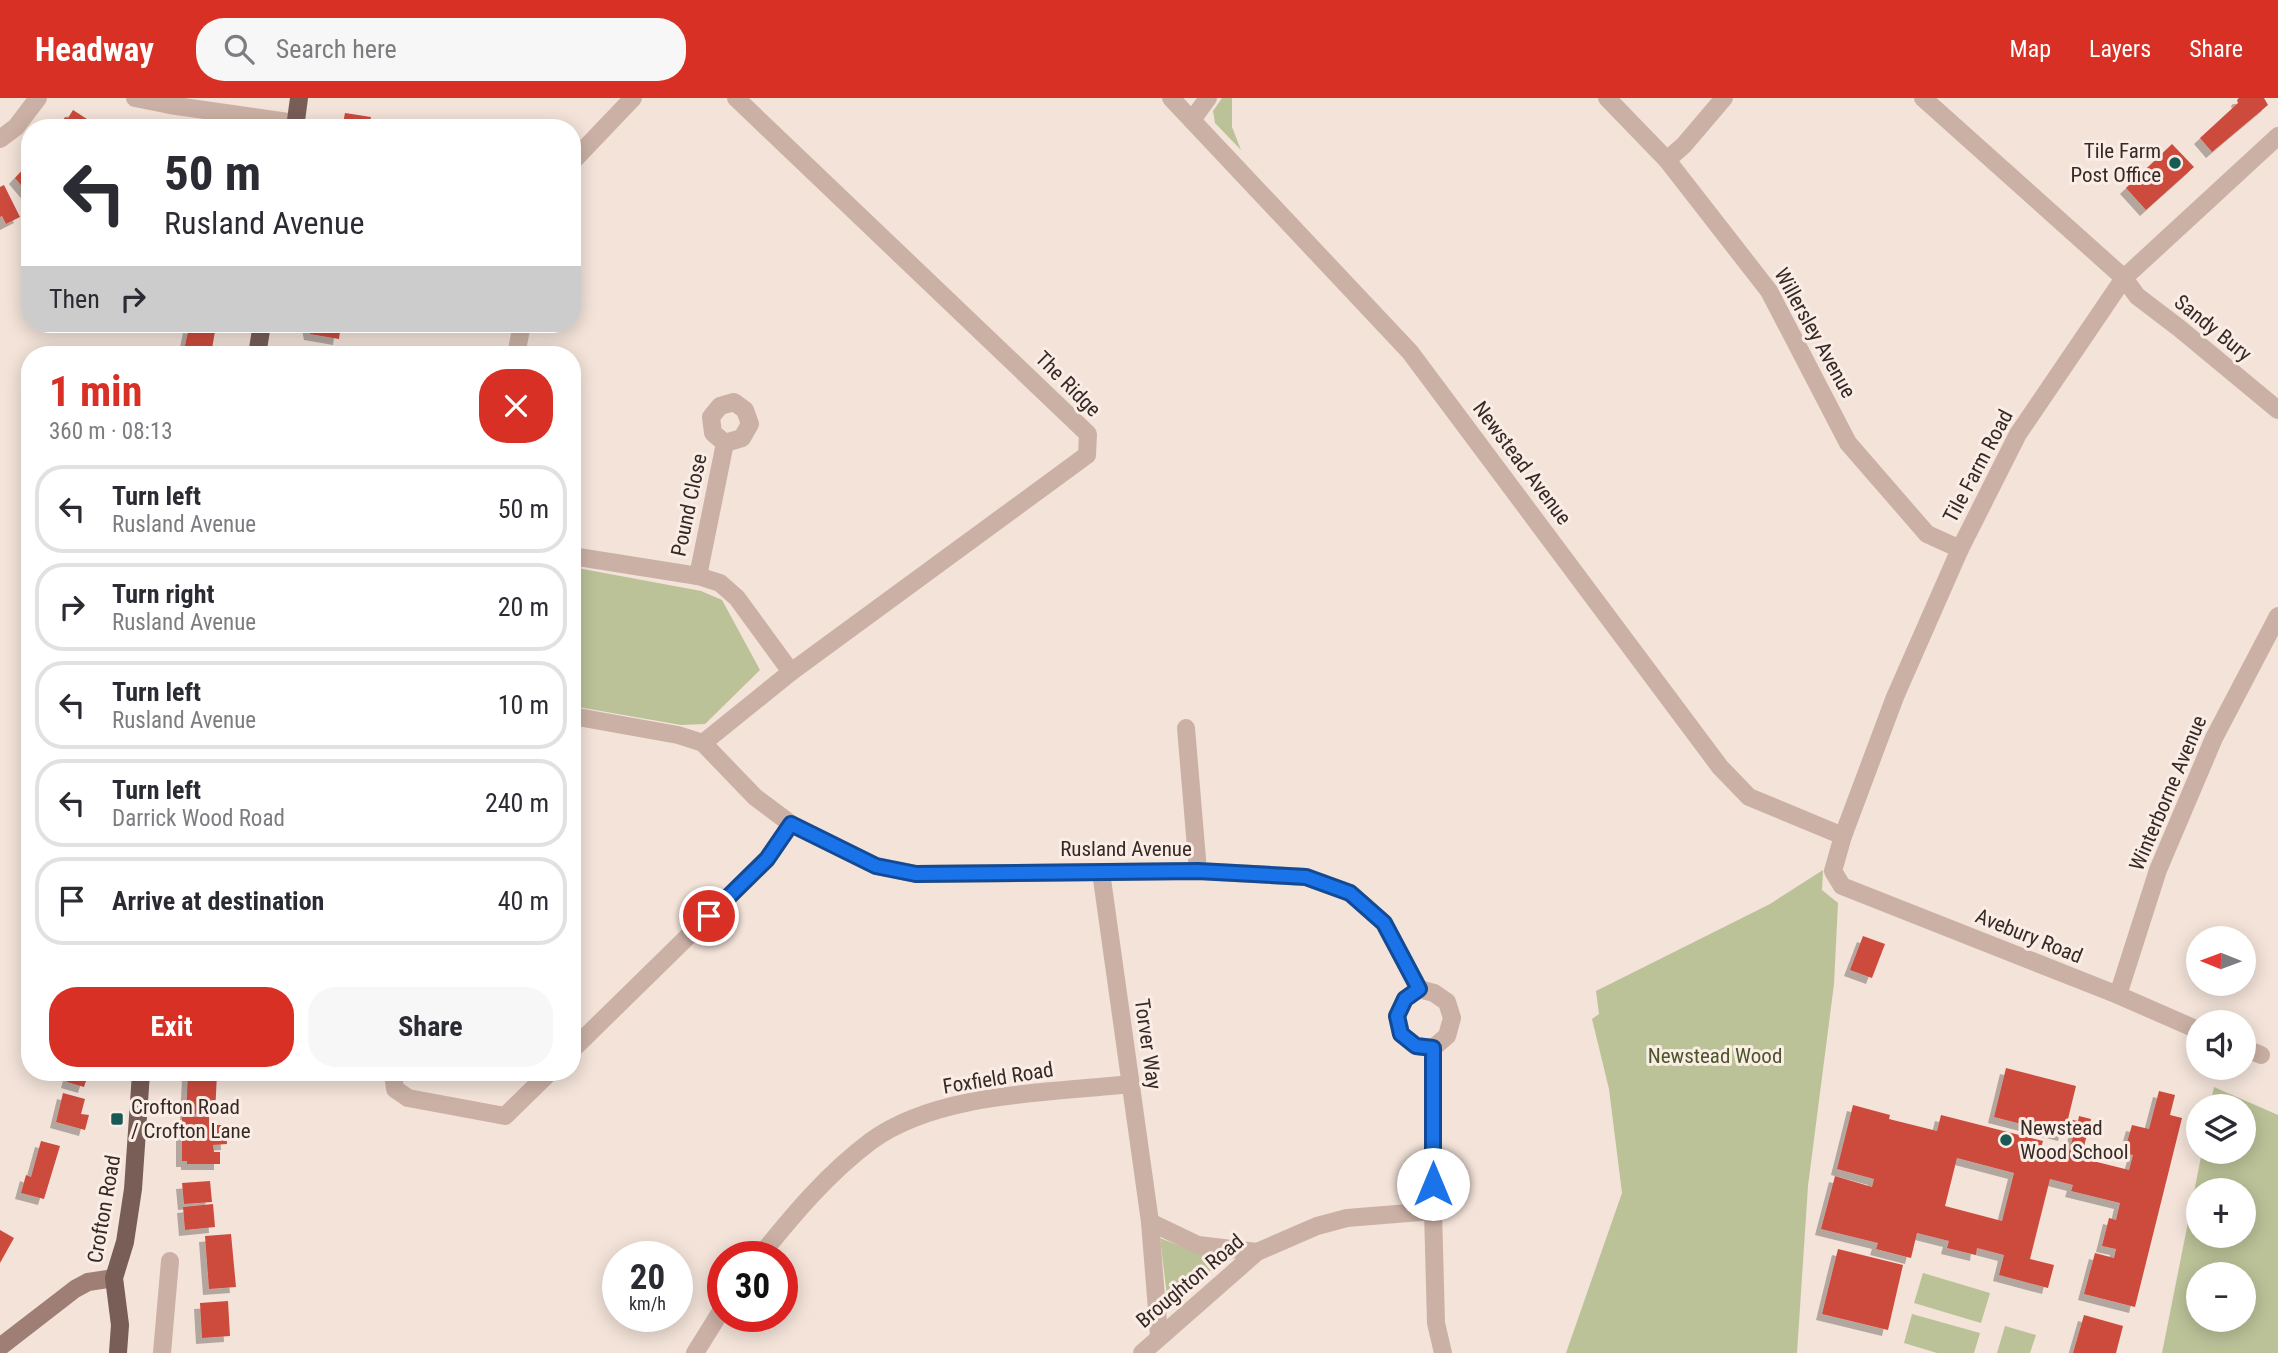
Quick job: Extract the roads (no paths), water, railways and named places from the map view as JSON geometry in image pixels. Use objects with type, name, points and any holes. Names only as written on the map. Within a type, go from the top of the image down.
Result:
[{"type":"main road","points":[[296,119],[299,98]]},
{"type":"main road","name":"Crofton Road","points":[[118,1353],[120,1325],[114,1278],[125,1242],[133,1189],[140,1081]]},
{"type":"street","points":[[22,119],[38,98]]},
{"type":"street","points":[[135,98],[251,119]]},
{"type":"street","points":[[581,153],[633,98]]},
{"type":"street","name":"The Ridge","points":[[736,98],[1088,434],[1087,455],[791,672]]},
{"type":"street","name":"Newstead Avenue","points":[[1171,98],[1410,352],[1720,767],[1749,797],[1843,836]]},
{"type":"street","points":[[1192,120],[1208,98]]},
{"type":"street","name":"Willersley Avenue","points":[[1607,98],[1667,160],[1769,291],[1848,443],[1927,534],[1960,549]]},
{"type":"street","points":[[1667,160],[1684,145],[1724,98]]},
{"type":"street","name":"Sandy Bury","points":[[1923,98],[2124,278],[2137,296],[2278,410]]},
{"type":"street","points":[[0,139],[21,120]]},
{"type":"street","name":"Tile Farm Road","points":[[1842,886],[1833,871],[1843,836],[1895,697],[1960,549],[2018,435],[2124,278],[2278,136]]},
{"type":"street","name":"Pound Close","points":[[698,576],[725,443]]},
{"type":"street","points":[[581,557],[698,576],[720,583],[737,598],[791,672],[703,743],[678,735],[581,718]]},
{"type":"street","name":"Winterborne Avenue","points":[[2118,995],[2158,870],[2214,738],[2278,616]]},
{"type":"street","points":[[1186,728],[1198,871]]},
{"type":"street","name":"Rusland Avenue","points":[[703,743],[755,797],[791,824],[876,866],[916,874],[1198,871],[1306,877],[1350,893],[1384,923],[1419,989]]},
{"type":"street","points":[[581,1041],[767,859],[791,824]]},
{"type":"street","name":"Torver Way","points":[[1101,872],[1150,1223],[1159,1335]]},
{"type":"street","name":"Avebury Road","points":[[1842,886],[2118,995],[2186,1025]]},
{"type":"street","points":[[1419,989],[1434,993],[1447,1002],[1452,1018],[1447,1037],[1433,1048],[1416,1046],[1401,1034],[1397,1016],[1405,999],[1419,989]]},
{"type":"street","points":[[1433,1048],[1436,1323],[1443,1353]]},
{"type":"street","points":[[2256,1053],[2261,1055]]},
{"type":"street","points":[[394,1081],[395,1089],[408,1098],[505,1116],[541,1081]]},
{"type":"street","name":"Foxfield Road","points":[[772,1241],[806,1200],[872,1141],[906,1122],[941,1109],[980,1100],[1130,1084]]},
{"type":"street","name":"Broughton Road","points":[[1142,1353],[1159,1335],[1257,1252],[1317,1226],[1347,1218],[1433,1211]]},
{"type":"street","points":[[1150,1223],[1198,1245],[1257,1252]]},
{"type":"street","points":[[163,1353],[170,1261]]},
{"type":"street","points":[[0,1347],[75,1289],[88,1282],[114,1278]]},
{"type":"street","points":[[695,1353],[708,1332]]},
{"type":"place","name":"Tile Farm Post Office","points":[[2175,163]]},
{"type":"place","name":"Crofton Road / Crofton Lane","points":[[117,1119]]},
{"type":"place","name":"Newstead Wood School","points":[[2006,1140]]},
{"type":"park label","name":"Newstead Wood","points":[[1715,1056]]}]
